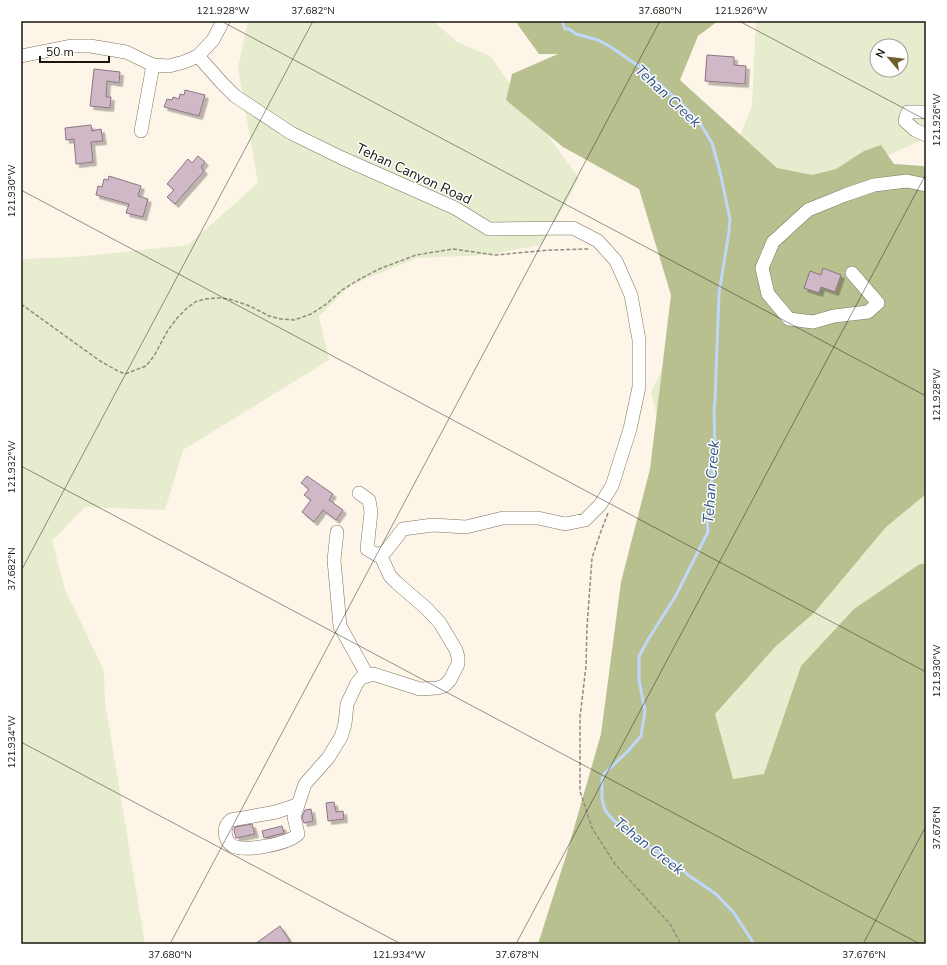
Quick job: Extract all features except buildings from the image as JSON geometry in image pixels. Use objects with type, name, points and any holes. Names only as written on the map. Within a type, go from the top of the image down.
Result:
[{"type":"street","points":[[21,56],[71,46],[90,46],[126,52],[154,65],[168,66],[184,62],[198,56],[213,40],[223,21]]},
{"type":"street","name":"Tehan Canyon Road","points":[[198,56],[235,96],[291,133],[342,158],[455,208],[489,229],[572,228],[598,241],[616,261],[631,295],[639,340],[639,387],[630,429],[612,486],[600,505],[585,520],[565,524],[538,518],[503,518],[466,528],[433,525],[403,530],[386,551],[380,554]]},
{"type":"street","points":[[141,131],[154,65]]},
{"type":"street","points":[[926,112],[908,112],[905,121],[914,130],[926,135]]},
{"type":"street","points":[[852,273],[878,303],[868,312],[834,316],[814,322],[789,319],[768,294],[762,268],[773,242],[808,210],[874,185],[907,181],[926,185]]},
{"type":"street","points":[[297,805],[276,812],[231,820],[227,824],[226,828],[225,834],[227,841],[231,846],[240,848],[259,847],[291,839],[298,834],[294,817],[305,784],[328,758],[336,745],[343,729],[349,697],[361,678],[373,674],[410,687],[428,690],[444,686],[450,680],[458,664],[456,650],[440,623],[427,608],[390,576],[380,554],[377,555],[367,549],[371,512],[369,500],[359,493]]},
{"type":"street","points":[[337,532],[334,560],[340,626],[367,675]]},
{"type":"path","points":[[21,304],[100,361],[125,374],[146,366],[154,356],[168,330],[178,317],[195,302],[205,299],[229,299],[250,306],[269,316],[294,320],[311,314],[360,278],[416,255],[454,249],[495,256],[550,250],[605,249]]},
{"type":"path","points":[[610,508],[592,558],[586,627],[586,666],[580,717],[580,791],[592,828],[615,864],[670,924],[680,944]]},
{"type":"green space","points":[[248,21],[433,21],[457,42],[490,56],[579,178],[541,245],[487,255],[417,258],[351,285],[319,316],[329,360],[183,450],[165,510],[85,507],[52,541],[65,589],[104,671],[105,702],[145,944],[21,944],[21,259],[76,257],[188,245],[258,183],[238,68]]},
{"type":"green space","points":[[517,21],[718,21],[698,36],[680,80],[777,168],[812,175],[836,169],[864,151],[881,145],[894,164],[923,166],[926,168],[926,494],[886,527],[814,613],[776,646],[715,714],[733,779],[764,774],[801,666],[854,609],[920,564],[926,564],[926,944],[538,944],[566,856],[601,734],[621,582],[650,469],[671,295],[639,189],[563,147],[506,100],[512,74],[558,54],[539,54],[518,25]]},
{"type":"green space","points":[[756,21],[926,21],[926,138],[785,203],[926,334],[926,944],[770,944],[660,700],[679,510],[651,392],[753,192],[724,176],[752,106]]},
{"type":"waterway","name":"Tehan Creek","points":[[562,21],[565,29],[569,29],[576,34],[598,40],[611,47],[647,72],[686,108],[701,125],[712,143],[730,219],[719,293],[714,408],[715,451],[707,518],[708,532],[675,597],[639,656],[639,680],[645,711],[641,736],[604,774],[602,780],[602,799],[605,810],[613,820],[647,846],[675,862],[688,875],[716,894],[734,913],[754,944]]}]
